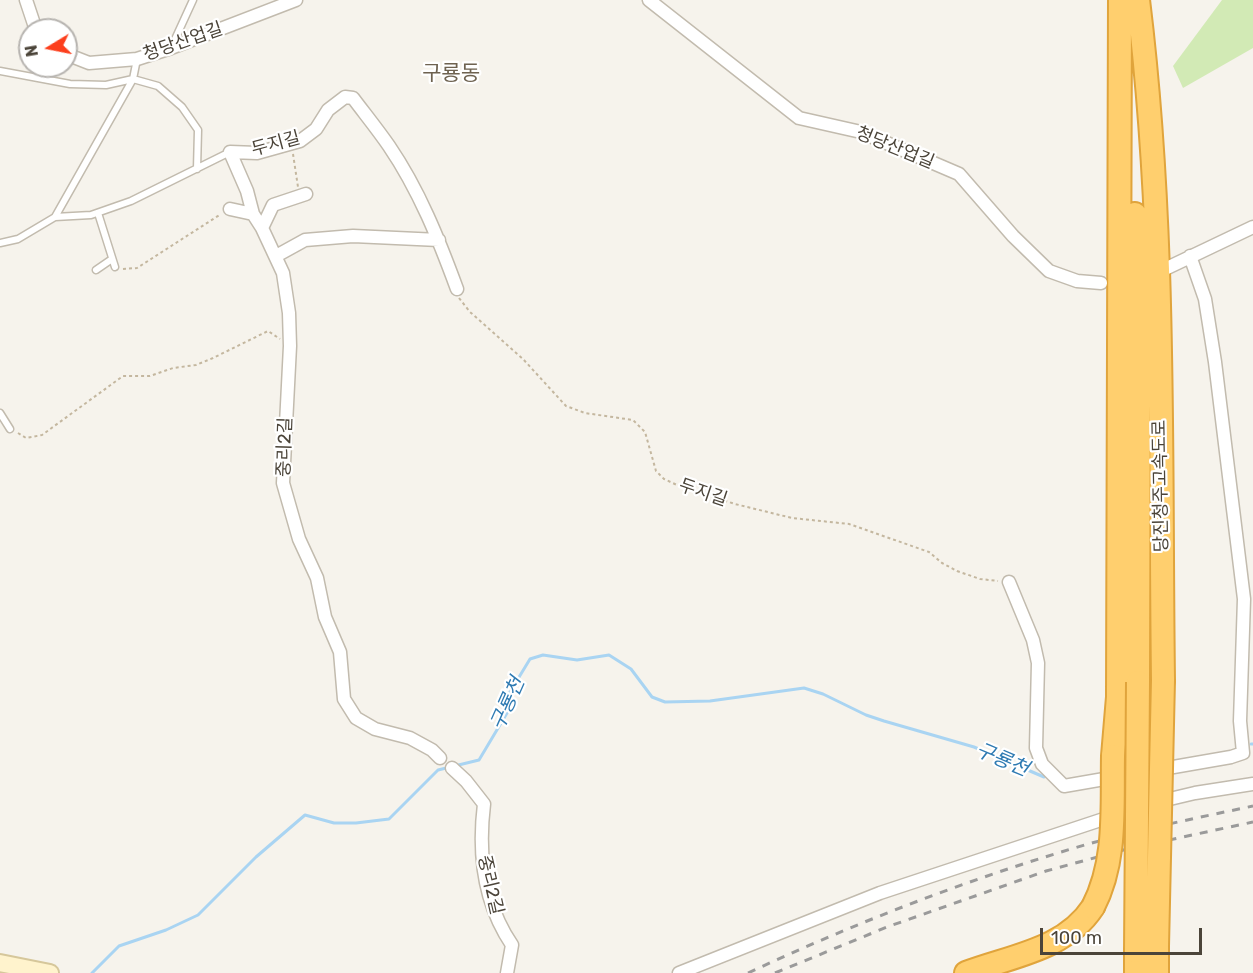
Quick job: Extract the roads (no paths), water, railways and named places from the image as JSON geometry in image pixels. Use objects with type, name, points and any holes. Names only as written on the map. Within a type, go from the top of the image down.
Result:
[{"type":"highway","points":[[966,973],[1054,943],[1078,927],[1093,907],[1102,887],[1110,858],[1114,697],[1106,303],[1107,249],[1120,158],[1121,0]]},
{"type":"highway","name":"당진청주고속도로","points":[[1121,0],[1129,86],[1139,334],[1138,682],[1148,954],[1157,973]]},
{"type":"highway","name":"당진청주고속도로","points":[[1138,0],[1150,119],[1156,252],[1163,680],[1160,794],[1162,845],[1148,954]]},
{"type":"highway","points":[[1148,954],[1165,973]]},
{"type":"main road","points":[[0,963],[50,973]]},
{"type":"street","points":[[26,0],[32,18]]},
{"type":"street","name":"청당산업길","points":[[78,59],[89,63],[137,59],[296,0]]},
{"type":"street","name":"청당산업길","points":[[649,0],[799,118],[861,132],[959,174],[1013,236],[1049,271],[1077,281],[1101,283]]},
{"type":"street","name":"두지길","points":[[230,152],[257,153],[300,141],[316,129],[328,110],[345,97],[353,98],[390,147],[440,240],[456,289]]},
{"type":"street","name":"중리2길","points":[[230,152],[247,191],[253,214],[283,273],[289,313],[290,346],[283,483],[299,539],[317,578],[325,617],[340,652],[344,699],[356,717],[375,729],[410,738],[432,750],[440,758]]},
{"type":"street","points":[[262,228],[273,205],[303,195]]},
{"type":"street","points":[[230,209],[253,214]]},
{"type":"street","points":[[1167,268],[1253,227]]},
{"type":"street","points":[[276,256],[305,240],[353,236],[440,240]]},
{"type":"street","points":[[1009,582],[1033,640],[1038,663],[1036,748],[1042,764],[1064,786],[1243,753],[1240,721],[1248,596],[1205,299],[1190,256]]},
{"type":"street","name":"중리2길","points":[[452,768],[466,781],[484,804],[481,831],[490,901],[501,928],[512,945],[507,973]]},
{"type":"street","points":[[679,973],[919,879],[1144,806],[1195,793],[1253,784]]},
{"type":"lane","points":[[171,48],[194,0]]},
{"type":"lane","points":[[54,217],[134,79],[137,59]]},
{"type":"lane","points":[[0,70],[69,84],[106,85],[134,79],[158,86],[183,107],[198,130],[197,169]]},
{"type":"lane","name":"두지길","points":[[0,243],[18,239],[54,217],[98,213],[131,201],[230,152]]},
{"type":"lane","points":[[96,270],[113,263],[98,213]]},
{"type":"lane","points":[[0,413],[10,429]]},
{"type":"lane","points":[[440,758],[452,768]]},
{"type":"waterway","name":"구룡천","points":[[92,973],[119,946],[166,930],[198,915],[256,857],[305,815],[334,823],[389,819],[438,770],[479,760],[510,708],[510,692],[530,659],[543,655],[577,660],[609,655],[631,669],[652,697],[665,702],[710,701],[804,688],[823,694],[866,715],[974,747],[1044,777]]},
{"type":"railway","points":[[748,973],[908,905],[989,875],[1116,837],[1253,806]]},
{"type":"railway","points":[[775,973],[887,927],[1046,871],[1127,849],[1253,822]]},
{"type":"district","name":"구룡동","points":[[451,74]]}]
